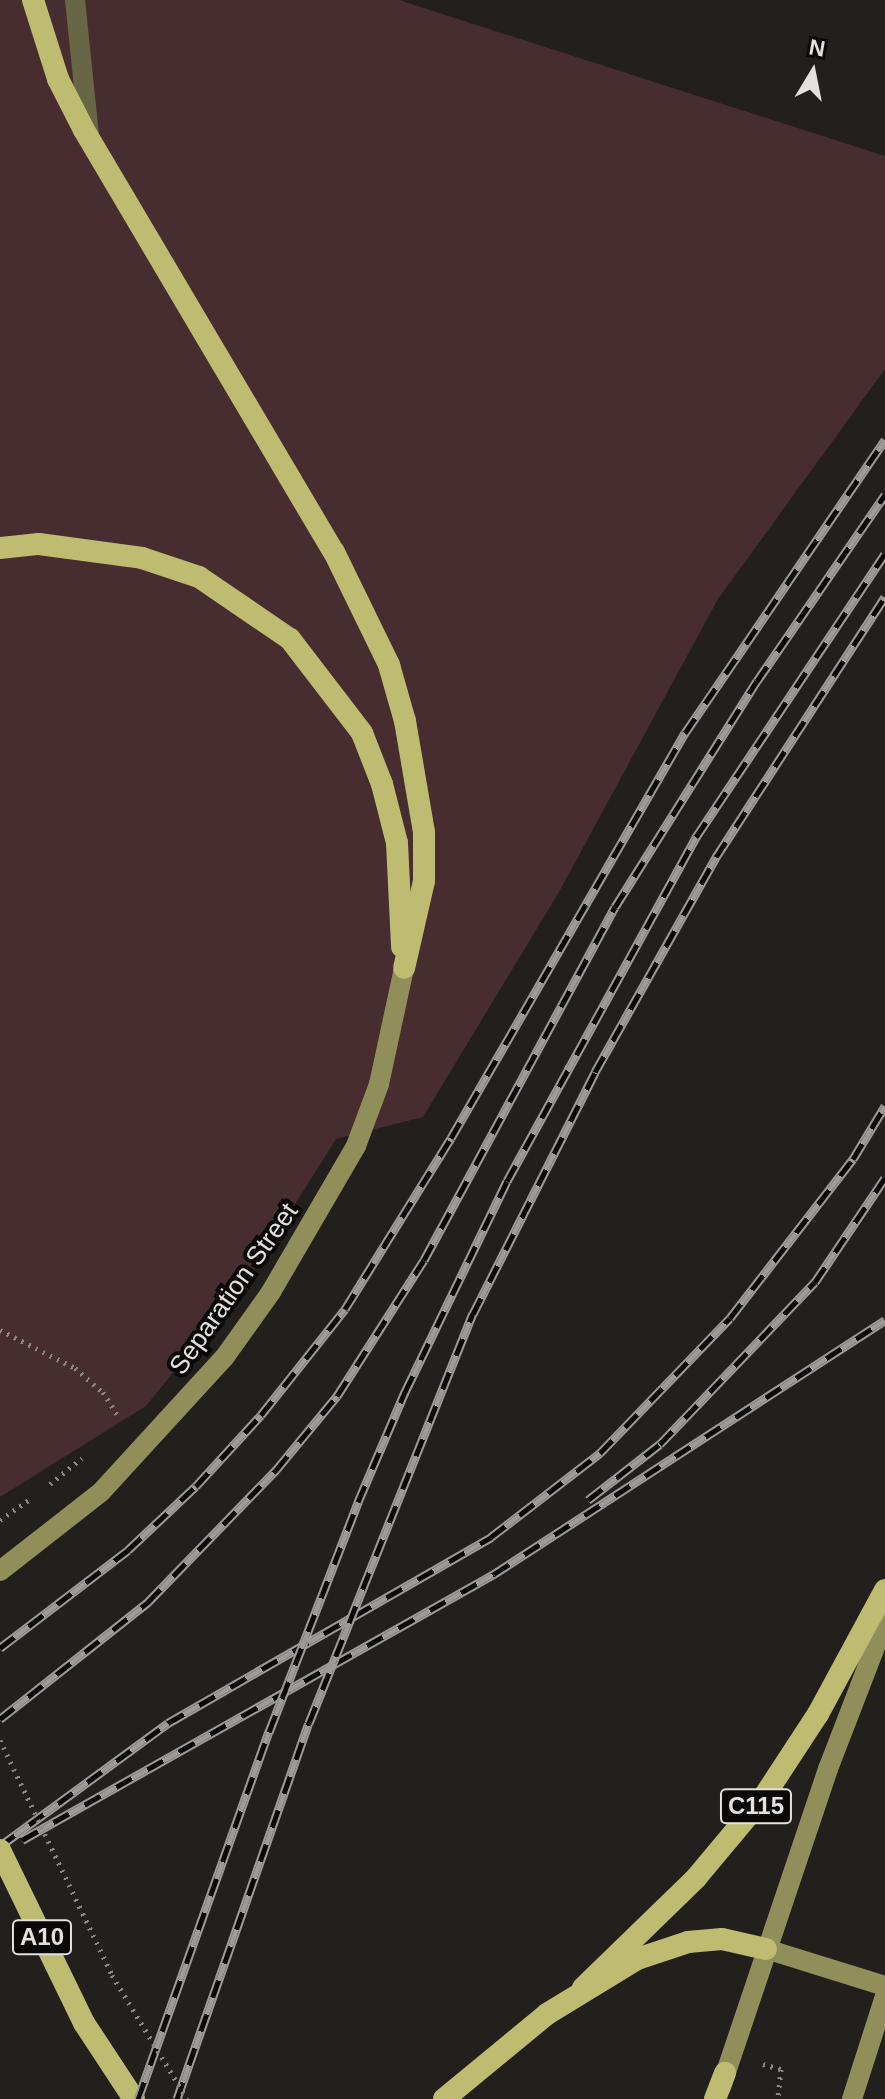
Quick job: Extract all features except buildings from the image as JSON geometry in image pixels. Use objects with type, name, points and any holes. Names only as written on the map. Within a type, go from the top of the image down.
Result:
[{"type":"highway","points":[[33,0],[58,79],[90,140],[334,552],[389,665],[408,736],[424,832],[424,881],[404,968]]},
{"type":"highway","points":[[0,548],[79,547],[142,558],[199,577],[290,639],[362,733],[382,784],[397,843],[404,968]]},
{"type":"highway","name":"C115","points":[[444,2099],[498,2049],[583,1988],[696,1878],[763,1798],[818,1714],[885,1590]]},
{"type":"highway","name":"A10","points":[[0,1850],[120,2099]]},
{"type":"highway","points":[[583,1988],[637,1959],[688,1942],[722,1939],[766,1949]]},
{"type":"highway","points":[[84,2023],[134,2099]]},
{"type":"highway","name":"C115","points":[[717,2099],[725,2073]]},
{"type":"main road","name":"Separation Street","points":[[0,1571],[40,1545],[134,1458],[224,1358],[271,1292],[356,1146],[379,1084],[404,968]]},
{"type":"main road","name":"C115","points":[[725,2073],[766,1949],[885,1621]]},
{"type":"main road","points":[[766,1949],[885,1986]]},
{"type":"main road","points":[[852,2099],[885,1996]]},
{"type":"lane","points":[[75,0],[90,140]]},
{"type":"path","points":[[0,1330],[84,1376],[121,1416],[112,1426]]},
{"type":"path","points":[[0,1520],[94,1446]]},
{"type":"path","points":[[0,1740],[112,1975],[187,2099]]},
{"type":"shaded area","points":[[0,0],[399,0],[885,156],[885,369],[718,599],[559,892],[423,1117],[336,1139],[245,1284],[146,1406],[0,1497]]},
{"type":"railway","points":[[0,1648],[128,1550],[196,1486],[261,1415],[345,1309],[451,1138],[685,733],[885,440]]},
{"type":"railway","points":[[0,1719],[148,1602],[276,1470],[337,1396],[424,1260],[615,907],[757,681],[885,495]]},
{"type":"railway","points":[[138,2099],[269,1732],[358,1502],[405,1392],[507,1181],[696,837],[885,554]]},
{"type":"railway","points":[[177,2099],[309,1723],[473,1314],[595,1072],[716,857],[885,597]]},
{"type":"railway","points":[[0,1846],[168,1723],[491,1537],[600,1453],[730,1318],[853,1159],[885,1106]]},
{"type":"railway","points":[[588,1500],[660,1444],[815,1282],[885,1178]]},
{"type":"railway","points":[[22,1840],[494,1574],[885,1320]]}]
